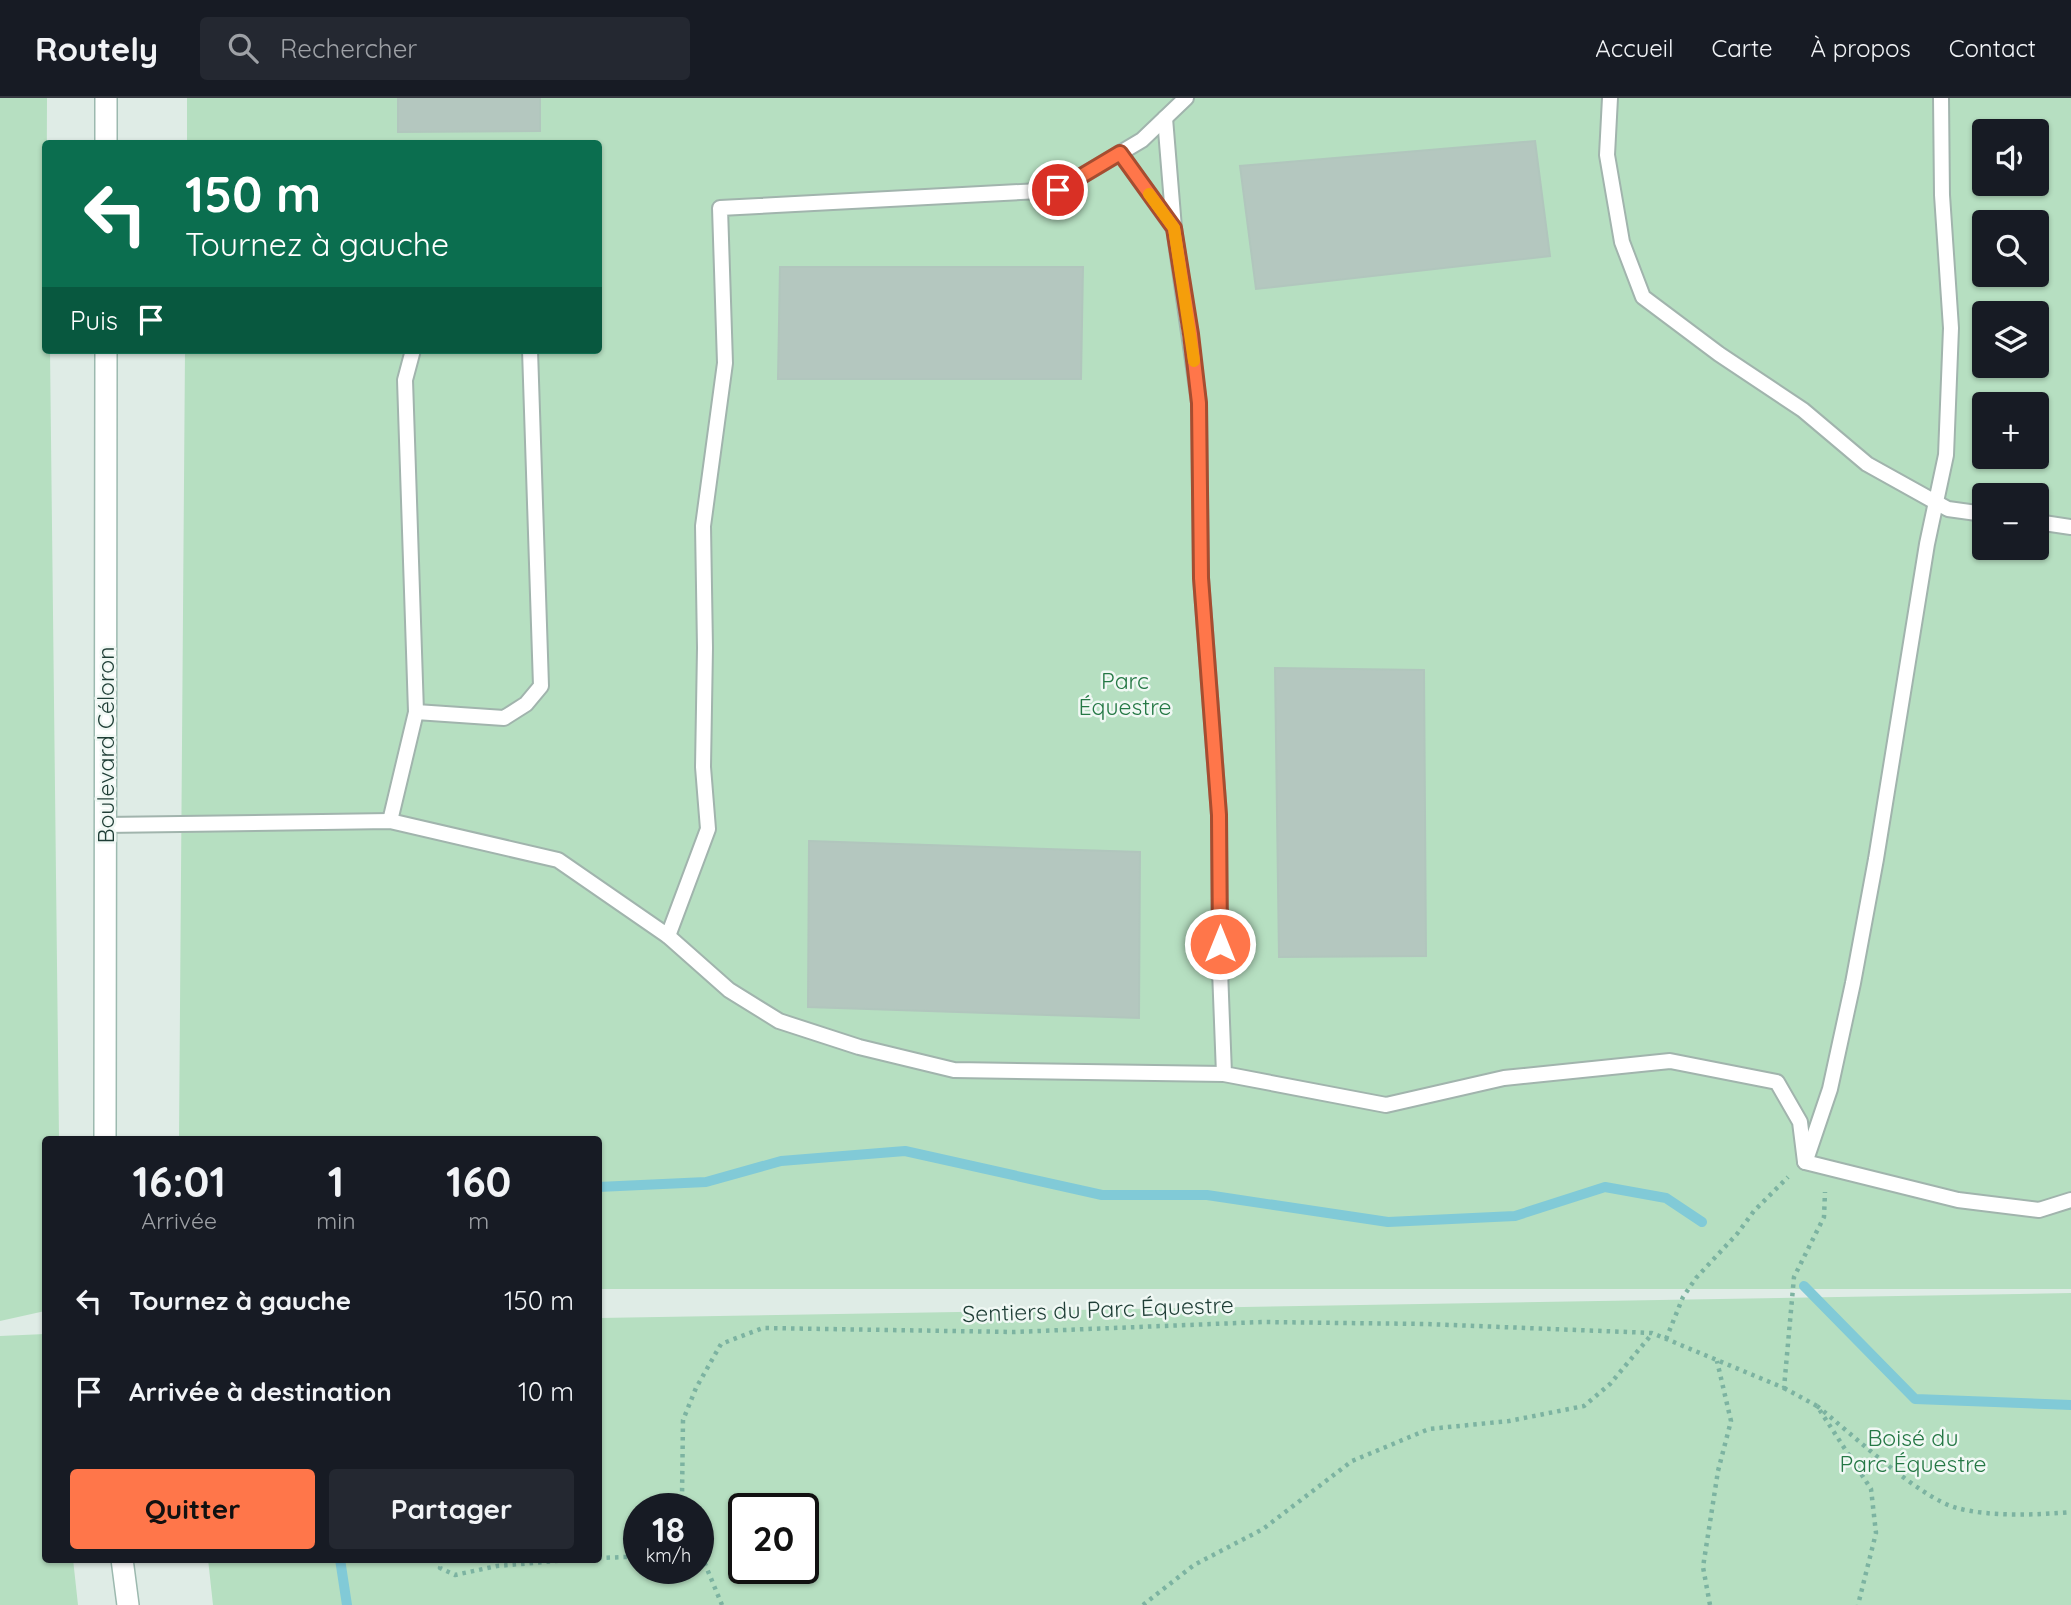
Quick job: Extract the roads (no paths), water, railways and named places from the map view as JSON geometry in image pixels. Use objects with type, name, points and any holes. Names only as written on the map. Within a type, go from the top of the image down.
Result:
[{"type":"street","points":[[107,98],[107,140]]},
{"type":"street","name":"Boulevard Céloron","points":[[105,1136],[106,354]]},
{"type":"street","points":[[123,1563],[128,1605]]},
{"type":"lane","points":[[668,936],[708,830],[703,767],[703,526],[725,363],[720,208],[1058,190],[1142,140],[1186,98]]},
{"type":"lane","points":[[1610,98],[1606,155],[1622,242],[1643,297],[1719,354],[1803,411],[1867,464],[1948,509],[1972,512]]},
{"type":"lane","points":[[1805,1162],[1830,1089],[1853,983],[1946,455],[1951,328],[1942,195],[1941,98]]},
{"type":"lane","points":[[1165,118],[1174,228],[1199,403],[1201,578],[1219,815],[1224,1074]]},
{"type":"lane","points":[[1120,153],[1174,228]]},
{"type":"lane","points":[[390,821],[416,712],[405,380],[412,354]]},
{"type":"lane","points":[[416,712],[504,718],[526,704],[541,686],[530,354]]},
{"type":"lane","points":[[2049,524],[2071,527]]},
{"type":"lane","points":[[105,825],[390,821],[558,860],[668,936],[729,990],[779,1021],[859,1047],[954,1070],[1224,1074],[1386,1105],[1504,1078],[1670,1061],[1777,1082],[1800,1122],[1805,1162]]},
{"type":"lane","points":[[1805,1162],[1958,1200],[2039,1210],[2071,1200]]},
{"type":"waterway","points":[[602,1187],[706,1182],[781,1161],[905,1151],[1102,1195],[1207,1195],[1388,1222],[1515,1216],[1605,1187],[1666,1198],[1702,1222]]},
{"type":"waterway","points":[[1804,1286],[1915,1399],[2071,1405]]},
{"type":"waterway","points":[[341,1563],[347,1605]]},
{"type":"park label","name":"Parc Équestre","points":[[1125,693]]},
{"type":"park label","name":"Boisé du Parc Équestre","points":[[1913,1450]]}]
